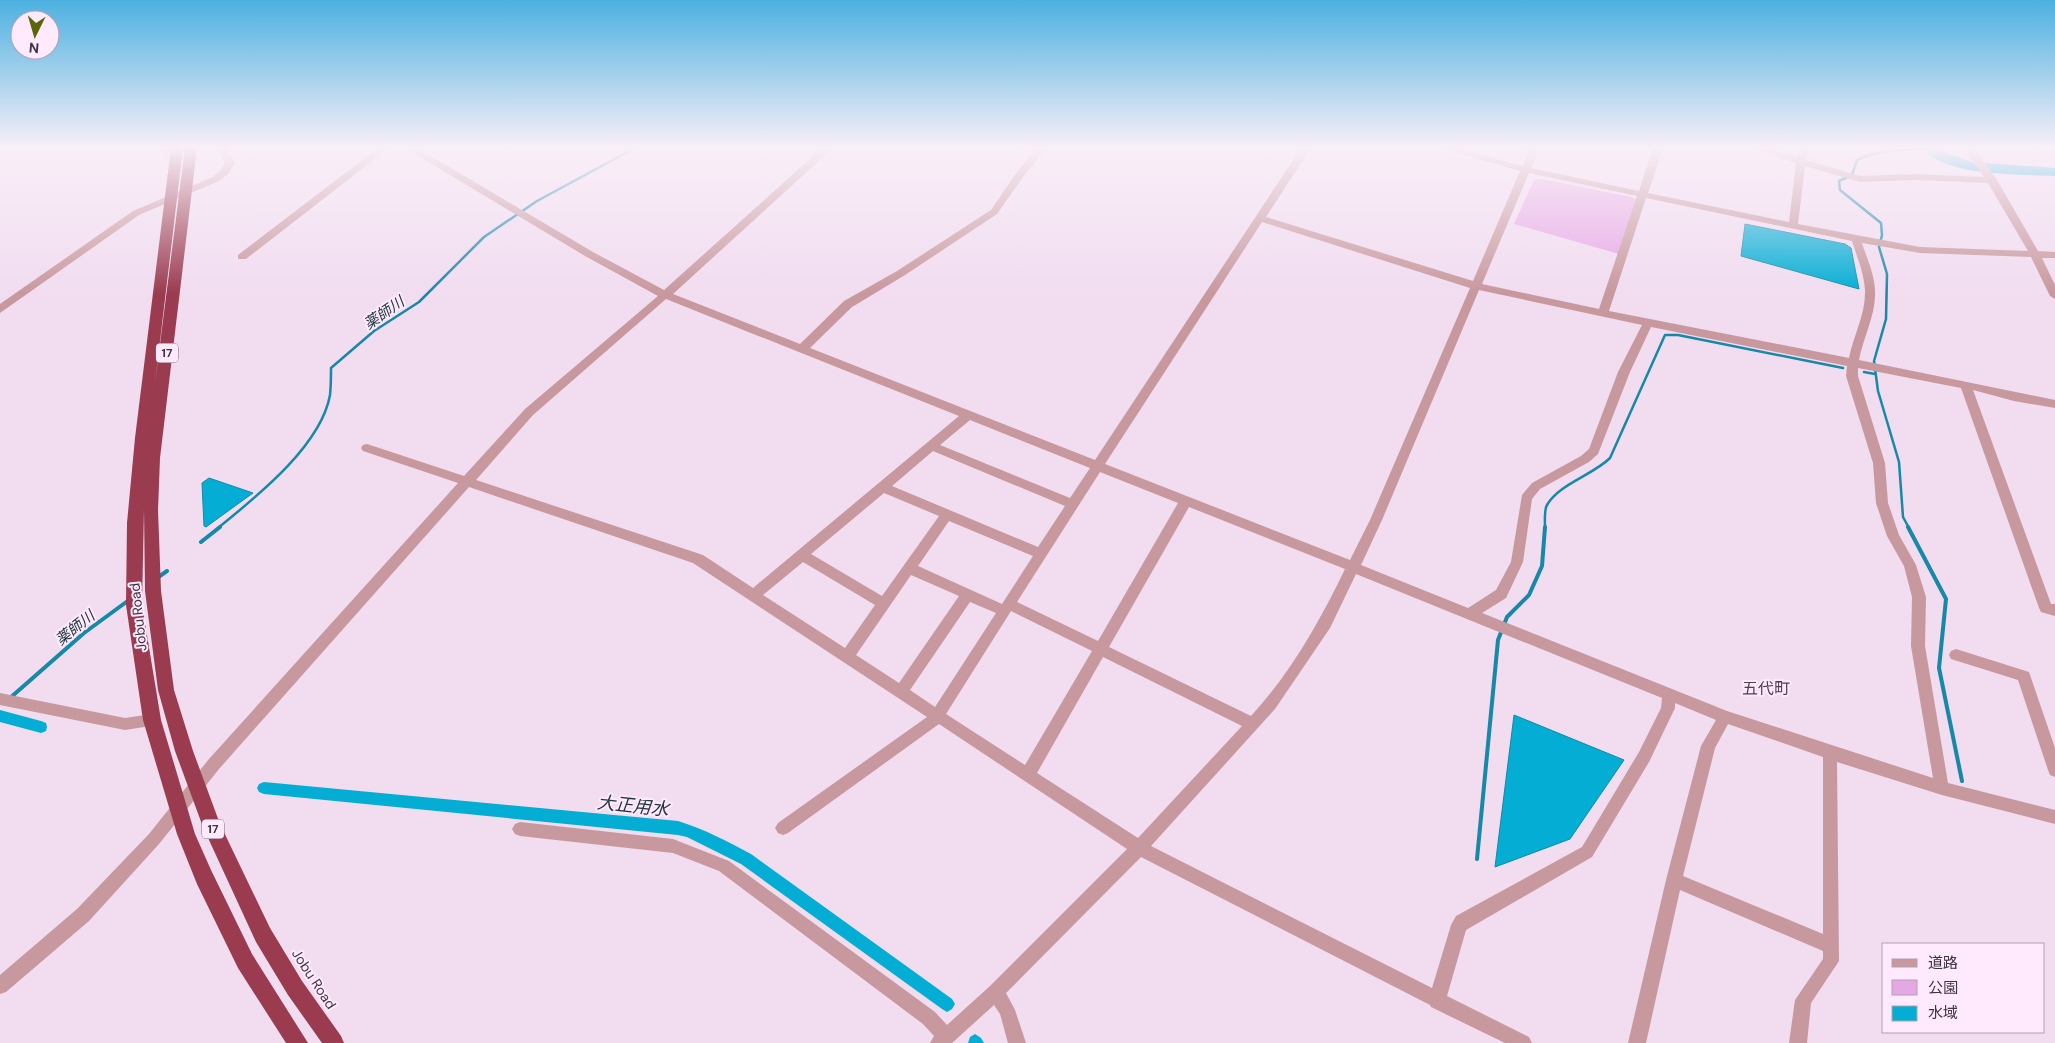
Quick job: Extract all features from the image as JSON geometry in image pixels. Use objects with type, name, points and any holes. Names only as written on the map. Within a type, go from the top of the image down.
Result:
[{"type":"highway","name":"Jobu Road","points":[[184,197],[154,458],[151,510],[154,591],[166,690],[196,785],[232,870],[263,935],[295,988],[334,1043]]},
{"type":"highway","name":"Jobu Road","points":[[170,198],[141,447],[135,524],[134,605],[152,720],[178,809],[204,877],[245,961],[298,1043]]},
{"type":"street","points":[[0,309],[136,213],[173,197]]},
{"type":"street","points":[[242,257],[321,197]]},
{"type":"street","points":[[493,197],[596,258],[664,295],[1353,567],[1669,695],[1725,717],[1830,753],[1942,788],[2055,817]]},
{"type":"street","points":[[0,986],[83,915],[157,835],[196,785],[529,412],[774,197]]},
{"type":"street","points":[[802,349],[848,304],[901,274],[994,212],[1004,197]]},
{"type":"street","points":[[783,828],[930,724],[937,716],[1097,466],[1274,197]]},
{"type":"street","points":[[520,829],[665,845],[685,850],[724,866],[929,1018],[943,1040],[996,992],[1139,848],[1270,705],[1325,624],[1376,520],[1515,197]]},
{"type":"street","points":[[1603,312],[1643,197]]},
{"type":"street","points":[[1656,197],[1793,227],[1920,250],[2055,255]]},
{"type":"street","points":[[1793,227],[1797,197]]},
{"type":"street","points":[[2003,197],[2036,253],[2055,296]]},
{"type":"street","points":[[1260,218],[1476,286],[1648,323],[1852,362],[2055,404]]},
{"type":"street","points":[[1856,239],[1865,266],[1870,292],[1868,308],[1852,362],[1852,376],[1879,463],[1882,503],[1893,536],[1910,565],[1919,597],[1918,646],[1942,788]]},
{"type":"street","points":[[1469,614],[1501,594],[1517,562],[1526,498],[1536,486],[1585,460],[1594,451],[1624,372],[1648,323]]},
{"type":"street","points":[[1966,386],[2046,608],[2055,610]]},
{"type":"street","points":[[754,595],[968,414]]},
{"type":"street","points":[[931,446],[1073,504]]},
{"type":"street","points":[[367,448],[698,559],[848,655],[937,716],[1139,848],[1523,1043]]},
{"type":"street","points":[[882,487],[1041,554]]},
{"type":"street","points":[[1028,774],[1186,501]]},
{"type":"street","points":[[848,655],[947,514]]},
{"type":"street","points":[[802,555],[884,604]]},
{"type":"street","points":[[909,568],[967,595],[1006,608],[1100,650],[1252,724]]},
{"type":"street","points":[[901,692],[967,595]]},
{"type":"street","points":[[1956,655],[2024,676],[2055,770]]},
{"type":"street","points":[[1437,1001],[1459,925],[1462,922],[1587,852],[1644,758],[1668,708],[1669,695]]},
{"type":"street","points":[[4,700],[125,724],[152,720]]},
{"type":"street","points":[[1637,1043],[1674,880],[1708,746],[1725,717]]},
{"type":"street","points":[[1798,1043],[1802,1000],[1831,961],[1830,753]]},
{"type":"street","points":[[1674,880],[1830,946]]},
{"type":"street","points":[[996,992],[1007,1010],[1017,1043]]},
{"type":"green space","points":[[1526,197],[1630,197],[1637,201],[1619,254],[1514,224]]},
{"type":"water","points":[[1745,224],[1845,244],[1851,248],[1859,289],[1741,256]]},
{"type":"water","points":[[209,478],[253,493],[206,527],[204,526],[202,483]]},
{"type":"water","points":[[1514,715],[1624,760],[1570,839],[1495,867]]},
{"type":"waterway","name":"薬師川","points":[[218,528],[268,486],[301,451],[314,433],[324,414],[330,395],[331,368],[374,331],[419,302],[484,237],[545,197]]},
{"type":"waterway","points":[[1848,197],[1881,223],[1882,235],[1879,247],[1887,274],[1886,319],[1874,361],[1878,391],[1899,462],[1903,517],[1909,528]]},
{"type":"waterway","points":[[1545,527],[1546,507],[1552,498],[1568,485],[1595,470],[1610,458],[1665,335],[1678,335],[1843,368]]},
{"type":"waterway","points":[[1864,372],[1875,374]]},
{"type":"waterway","name":"薬師川","points":[[201,542],[220,527]]},
{"type":"waterway","points":[[1477,859],[1498,640],[1507,617],[1529,595],[1542,566],[1545,527]]},
{"type":"waterway","points":[[1908,527],[1946,599],[1939,668],[1962,781]]},
{"type":"waterway","name":"薬師川","points":[[157,578],[167,571]]},
{"type":"waterway","name":"薬師川","points":[[10,698],[84,633],[129,600]]},
{"type":"waterway","name":"大正用水","points":[[0,716],[41,727]]},
{"type":"waterway","name":"大正用水","points":[[264,788],[678,828],[696,834],[746,859],[947,1004]]},
{"type":"district","name":"五代町","points":[[1766,688]]}]
